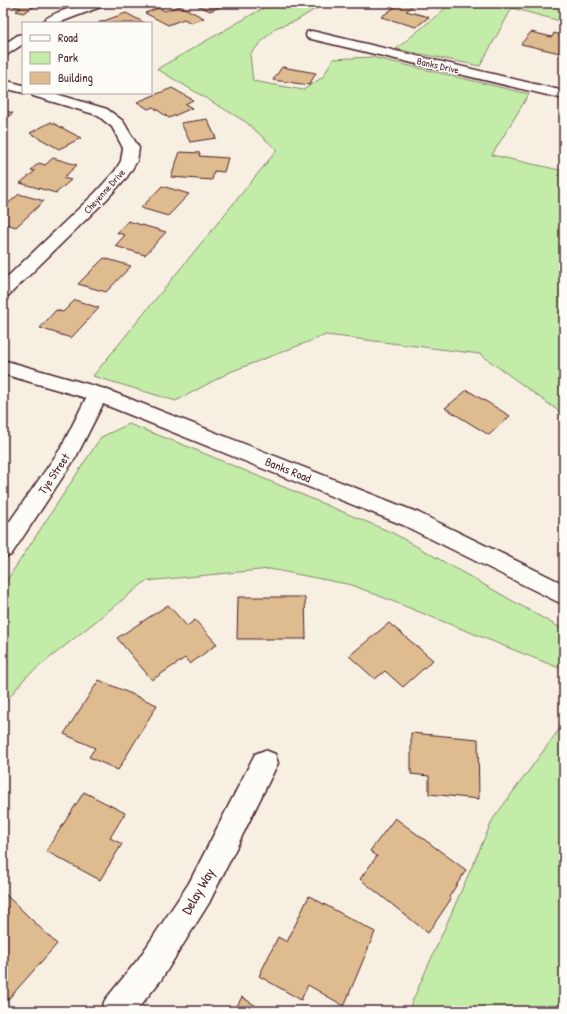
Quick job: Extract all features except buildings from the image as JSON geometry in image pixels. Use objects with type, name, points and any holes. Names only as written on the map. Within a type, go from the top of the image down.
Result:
[{"type":"street","points":[[50,22],[62,16],[99,3]]},
{"type":"street","name":"Banks Drive","points":[[312,35],[564,95]]},
{"type":"street","points":[[3,50],[22,39]]},
{"type":"street","points":[[3,84],[22,89]]},
{"type":"street","name":"Cheyenne Drive","points":[[3,291],[101,196],[121,174],[129,161],[131,148],[118,124],[102,112],[41,94]]},
{"type":"street","name":"Banks Road","points":[[3,367],[98,394],[411,519],[564,595]]},
{"type":"street","name":"Tye Street","points":[[3,549],[69,452],[98,394]]},
{"type":"street","name":"Delay Way","points":[[116,1011],[150,969],[199,893],[265,763]]},
{"type":"green space","points":[[272,3],[325,3],[296,21],[275,28],[250,54],[253,81],[303,90],[323,77],[333,59],[372,57],[529,94],[492,155],[564,171],[564,415],[480,354],[326,335],[230,372],[176,401],[93,376],[277,150],[246,122],[157,69]]},
{"type":"green space","points":[[452,3],[564,3],[564,22],[512,8],[480,66],[396,49]]},
{"type":"green space","points":[[129,424],[184,445],[393,533],[564,630],[564,670],[352,585],[270,569],[146,581],[26,677],[3,705],[3,586],[101,437]]},
{"type":"green space","points":[[564,723],[564,1011],[408,1011],[493,819]]}]
